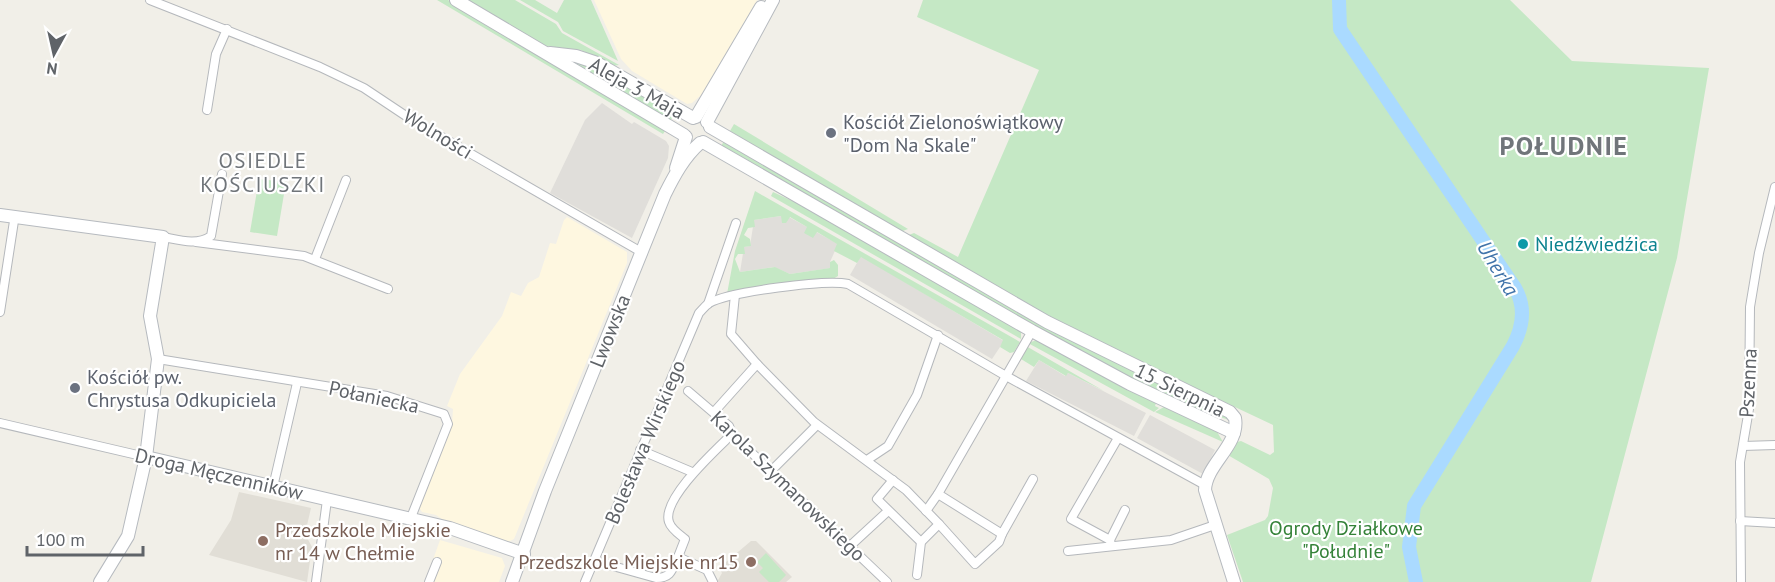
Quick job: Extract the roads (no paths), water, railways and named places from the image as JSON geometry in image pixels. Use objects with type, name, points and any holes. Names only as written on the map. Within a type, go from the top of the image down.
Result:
[{"type":"street","name":"Wolności","points":[[150,0],[227,29],[364,88],[409,118],[643,253]]},
{"type":"street","name":"Aleja 3 Maja","points":[[456,0],[685,136]]},
{"type":"street","points":[[757,13],[758,0]]},
{"type":"street","points":[[709,108],[757,13],[769,1]]},
{"type":"street","points":[[702,121],[709,137],[702,143],[692,143],[685,136],[685,125],[702,121],[769,1]]},
{"type":"street","points":[[207,110],[216,54],[227,29]]},
{"type":"street","name":"Aleja 3 Maja","points":[[546,53],[571,55],[597,63],[679,111],[702,121]]},
{"type":"street","points":[[679,111],[709,108]]},
{"type":"street","points":[[709,108],[725,135]]},
{"type":"street","name":"15 Sierpnia","points":[[702,121],[1047,322],[1230,412],[1236,422],[1234,433],[1130,384],[1032,331],[702,143]]},
{"type":"street","points":[[670,126],[677,139],[682,157],[697,152],[716,150]]},
{"type":"street","name":"Lwowska","points":[[504,582],[519,555],[676,172],[682,157],[685,136]]},
{"type":"street","name":"Lwowska","points":[[682,157],[702,143]]},
{"type":"street","points":[[196,242],[204,242],[210,236],[222,174]]},
{"type":"street","points":[[315,260],[346,180]]},
{"type":"street","name":"Pszenna","points":[[1741,582],[1740,521],[1743,446],[1749,409],[1750,307],[1759,253],[1775,187]]},
{"type":"street","points":[[0,215],[315,260],[388,289]]},
{"type":"street","points":[[0,312],[14,221]]},
{"type":"street","name":"Bolesława Wirskiego","points":[[585,582],[699,313],[708,304],[736,223]]},
{"type":"street","points":[[100,582],[128,536],[146,457],[158,359],[150,316],[163,237]]},
{"type":"street","points":[[708,304],[735,295],[819,283],[842,283],[938,335],[1006,376],[1057,399],[1118,438],[1205,485]]},
{"type":"street","points":[[735,295],[732,334],[757,364],[817,425],[893,480],[926,511],[975,564],[999,542],[1033,479]]},
{"type":"street","points":[[926,511],[1032,331]]},
{"type":"street","points":[[867,460],[888,446],[917,395],[938,335]]},
{"type":"street","name":"Połaniecka","points":[[158,359],[387,396],[444,414],[448,424],[410,520]]},
{"type":"street","points":[[714,412],[757,364]]},
{"type":"street","points":[[273,487],[297,383]]},
{"type":"street","name":"Karola Szymanowskiego","points":[[688,391],[714,412],[732,434],[887,582]]},
{"type":"street","name":"Droga Męczenników","points":[[0,423],[454,529],[519,555]]},
{"type":"street","points":[[771,471],[817,425]]},
{"type":"street","points":[[1234,433],[1205,485],[1215,525],[1234,582]]},
{"type":"street","points":[[595,561],[656,578],[665,578],[671,573],[685,539],[669,524],[668,514],[692,472],[732,434]]},
{"type":"street","points":[[1111,543],[1071,519],[1118,438]]},
{"type":"street","points":[[1743,446],[1775,445]]},
{"type":"street","points":[[640,450],[692,472]]},
{"type":"street","points":[[1156,460],[1161,451]]},
{"type":"street","points":[[893,480],[877,499],[921,542]]},
{"type":"street","points":[[938,494],[1002,534]]},
{"type":"street","points":[[316,582],[327,500]]},
{"type":"street","points":[[1111,543],[1125,510]]},
{"type":"street","points":[[850,546],[888,511]]},
{"type":"street","points":[[1740,521],[1775,523]]},
{"type":"street","points":[[917,575],[921,542],[939,525]]},
{"type":"street","points":[[1068,551],[1111,543],[1171,540],[1215,525]]},
{"type":"street","name":"Lwowska","points":[[512,582],[519,555]]},
{"type":"street","points":[[678,557],[707,570],[713,582]]},
{"type":"street","points":[[429,582],[437,562]]},
{"type":"waterway","name":"Uherka","points":[[1339,0],[1340,29],[1515,288],[1521,302],[1521,324],[1513,346],[1414,506],[1409,547],[1416,582]]},
{"type":"place","name":"Kościół Zielonoświątkowy \"Dom Na Skale\"","points":[[831,133]]},
{"type":"place","name":"Niedźwiedźica","points":[[1523,244]]},
{"type":"place","name":"Kościół pw. Chrystusa Odkupiciela","points":[[75,388]]},
{"type":"place","name":"Przedszkole Miejskie nr 14 w Chełmie","points":[[263,541]]},
{"type":"place","name":"Przedszkole Miejskie nr15","points":[[751,562]]},
{"type":"district","name":"POŁUDNIE","points":[[1564,145]]},
{"type":"district","name":"OSIEDLE KOŚCIUSZKI","points":[[263,172]]},
{"type":"park label","name":"Ogrody Działkowe \"Południe\"","points":[[1346,540]]}]
